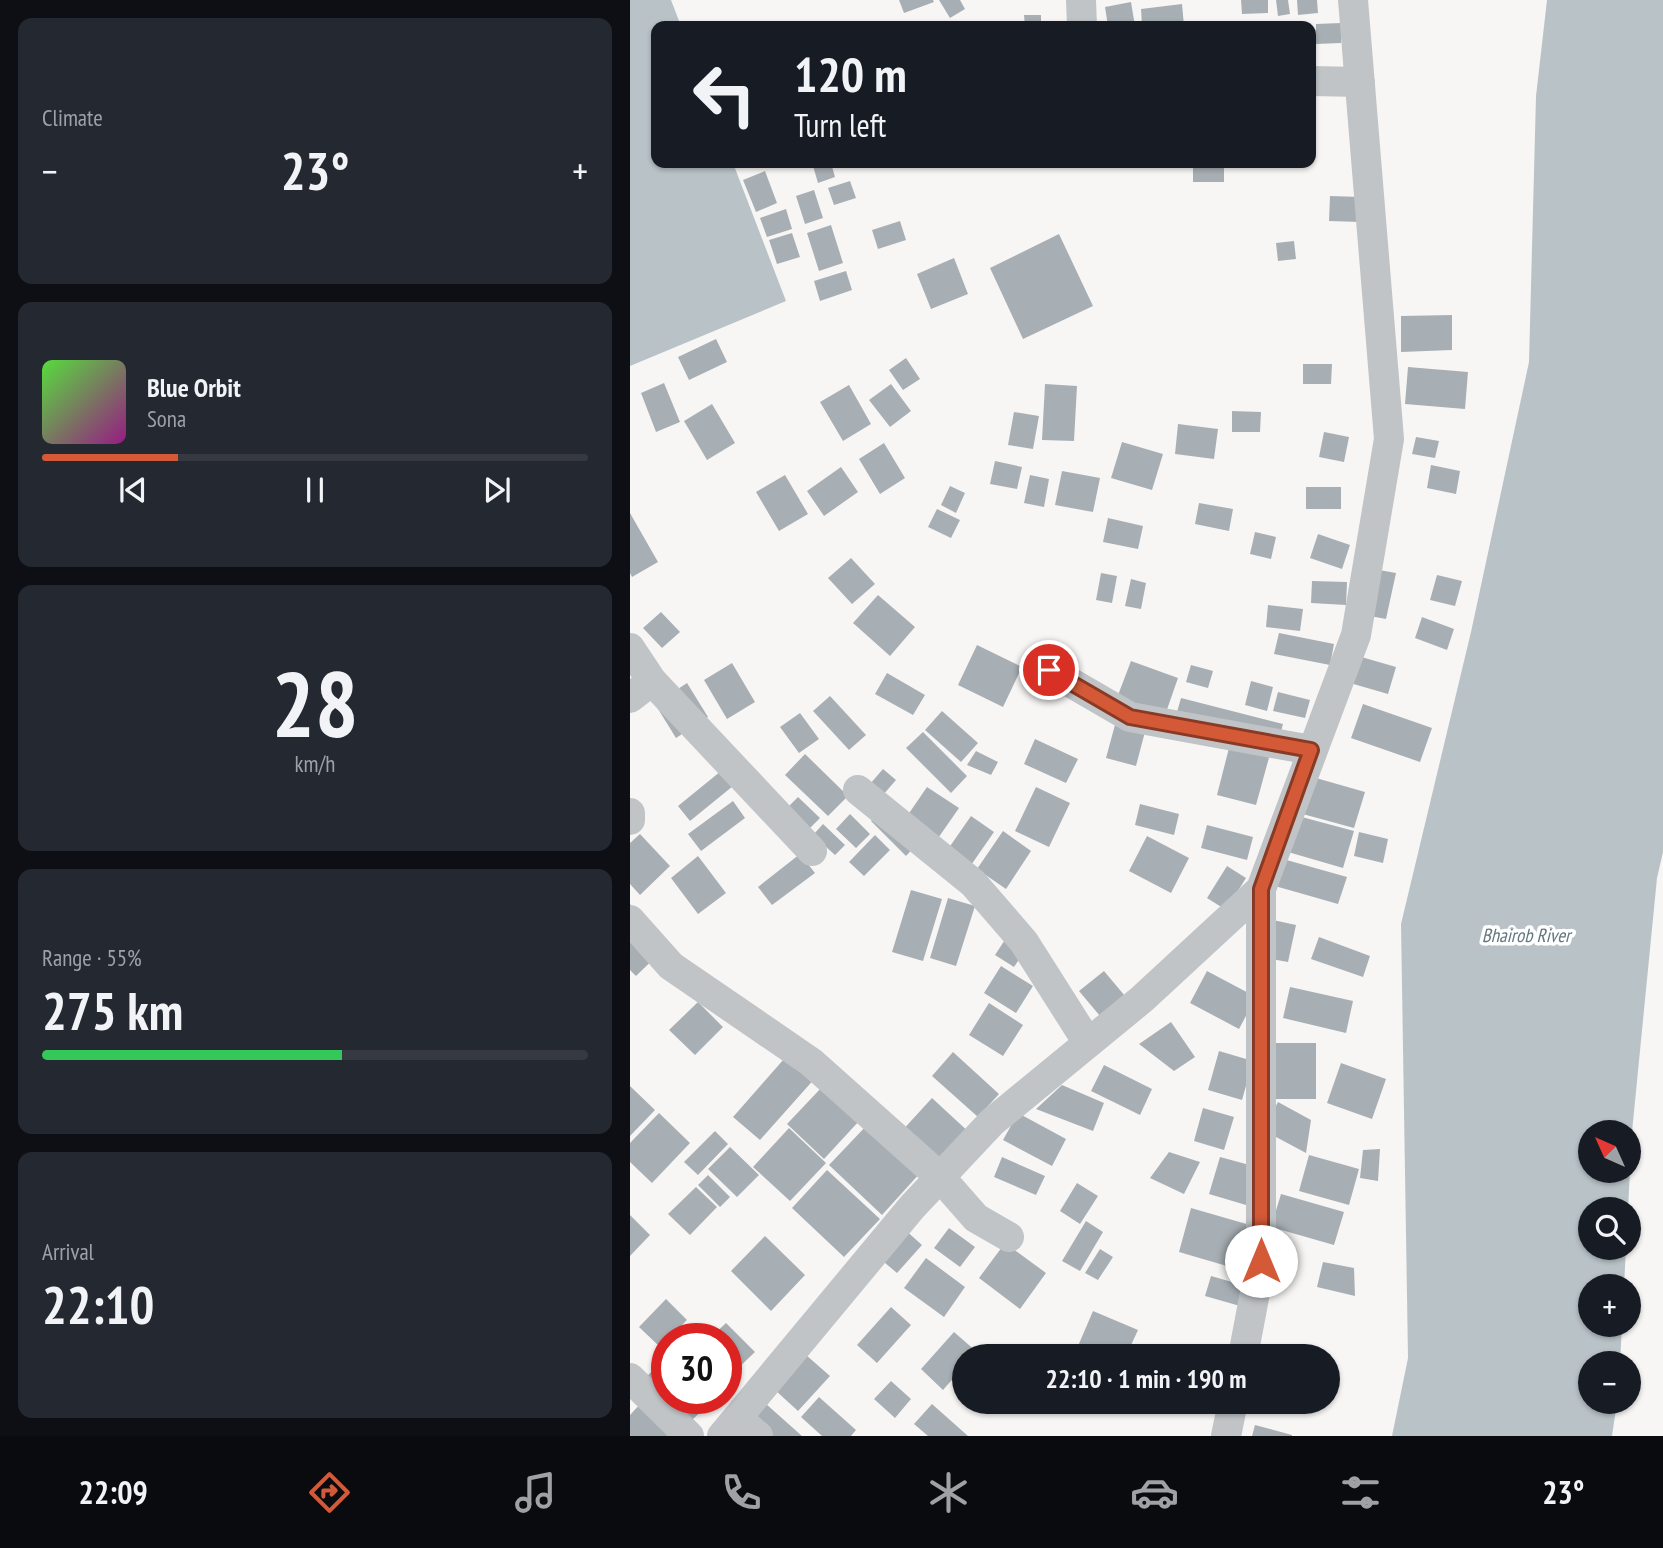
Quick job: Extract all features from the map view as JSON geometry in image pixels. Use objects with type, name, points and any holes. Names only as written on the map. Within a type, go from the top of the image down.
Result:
[{"type":"street","points":[[1081,0],[1082,21]]},
{"type":"street","points":[[1245,1344],[1261,1261],[1261,889],[1356,635],[1389,439],[1353,0]]},
{"type":"street","points":[[1316,81],[1360,82]]},
{"type":"street","points":[[630,648],[641,689],[812,851]]},
{"type":"street","points":[[1049,670],[1130,717],[1311,750]]},
{"type":"street","points":[[858,790],[973,883],[1024,943],[1088,1043]]},
{"type":"street","points":[[630,813],[630,820]]},
{"type":"street","points":[[739,1430],[940,1177],[992,1122],[1142,999],[1261,889]]},
{"type":"street","points":[[630,920],[671,966],[811,1062],[940,1177],[976,1218],[1009,1237]]},
{"type":"street","points":[[630,1378],[689,1436]]},
{"type":"street","points":[[1226,1436],[1231,1414]]},
{"type":"water","points":[[630,0],[671,0],[679,21],[651,21],[651,168],[735,168],[786,301],[630,366]]},
{"type":"water","name":"Bhairob River","points":[[1547,0],[1663,0],[1663,852],[1657,878],[1633,1120],[1578,1120],[1578,1183],[1629,1183],[1629,1197],[1578,1197],[1578,1260],[1625,1260],[1625,1274],[1578,1274],[1578,1337],[1621,1337],[1621,1351],[1578,1351],[1578,1414],[1615,1414],[1612,1436],[1392,1436],[1408,1358],[1401,924],[1471,632],[1529,362],[1536,96]]},
{"type":"building","points":[[899,0],[933,0],[934,2],[904,13]]},
{"type":"building","points":[[939,0],[960,0],[965,9],[950,18]]},
{"type":"building","points":[[1241,0],[1268,0],[1268,13],[1242,14]]},
{"type":"building","points":[[1276,0],[1288,0],[1290,14],[1278,16]]},
{"type":"building","points":[[1297,0],[1317,0],[1318,13],[1298,15]]},
{"type":"building","points":[[1131,2],[1134,21],[1107,21],[1105,7]]},
{"type":"building","points":[[1182,4],[1184,21],[1142,21],[1141,9]]},
{"type":"building","points":[[1024,15],[1041,15],[1041,21],[1025,21]]},
{"type":"building","points":[[1341,23],[1341,43],[1316,44],[1316,24]]},
{"type":"building","points":[[814,168],[832,168],[835,177],[818,183]]},
{"type":"building","points":[[1193,168],[1224,168],[1224,182],[1193,182]]},
{"type":"building","points":[[765,171],[777,203],[756,212],[743,180]]},
{"type":"building","points":[[850,181],[856,198],[834,205],[828,188]]},
{"type":"building","points":[[814,190],[823,218],[805,224],[796,196]]},
{"type":"building","points":[[1330,196],[1361,197],[1360,222],[1329,221]]},
{"type":"building","points":[[786,209],[792,229],[767,237],[760,218]]},
{"type":"building","points":[[900,221],[906,240],[878,249],[872,230]]},
{"type":"building","points":[[831,225],[843,263],[819,271],[807,233]]},
{"type":"building","points":[[792,233],[800,257],[777,264],[769,240]]},
{"type":"building","points":[[1059,234],[1093,306],[1023,339],[990,268]]},
{"type":"building","points":[[1294,241],[1296,259],[1278,261],[1276,243]]},
{"type":"building","points":[[954,258],[968,294],[931,309],[917,274]]},
{"type":"building","points":[[846,271],[852,290],[820,301],[814,281]]},
{"type":"building","points":[[1452,315],[1452,350],[1401,352],[1401,316]]},
{"type":"building","points":[[716,339],[727,362],[689,380],[678,357]]},
{"type":"building","points":[[906,358],[920,379],[903,390],[889,370]]},
{"type":"building","points":[[1303,364],[1332,364],[1331,384],[1303,384]]},
{"type":"building","points":[[1408,367],[1468,372],[1465,409],[1405,404]]},
{"type":"building","points":[[664,383],[680,422],[656,432],[641,393]]},
{"type":"building","points":[[891,384],[911,411],[890,427],[869,400]]},
{"type":"building","points":[[1045,384],[1077,386],[1074,441],[1042,440]]},
{"type":"building","points":[[849,385],[871,424],[843,441],[820,402]]},
{"type":"building","points":[[712,404],[735,443],[707,460],[684,421]]},
{"type":"building","points":[[1232,411],[1261,412],[1260,432],[1232,432]]},
{"type":"building","points":[[1014,412],[1039,416],[1033,449],[1008,445]]},
{"type":"building","points":[[1178,424],[1218,429],[1214,459],[1175,454]]},
{"type":"building","points":[[1324,432],[1349,437],[1344,462],[1319,457]]},
{"type":"building","points":[[1416,437],[1439,441],[1435,458],[1412,454]]},
{"type":"building","points":[[1122,442],[1163,454],[1152,490],[1111,478]]},
{"type":"building","points":[[884,443],[905,478],[880,494],[859,459]]},
{"type":"building","points":[[995,461],[1022,467],[1017,489],[990,484]]},
{"type":"building","points":[[1431,465],[1460,471],[1456,494],[1427,488]]},
{"type":"building","points":[[841,467],[858,492],[824,516],[807,491]]},
{"type":"building","points":[[1062,471],[1100,478],[1093,512],[1055,505]]},
{"type":"building","points":[[785,475],[808,514],[779,531],[756,492]]},
{"type":"building","points":[[1030,475],[1049,479],[1044,507],[1024,503]]},
{"type":"building","points":[[950,486],[965,493],[956,513],[941,505]]},
{"type":"building","points":[[1306,487],[1341,487],[1341,509],[1306,509]]},
{"type":"building","points":[[1199,503],[1233,509],[1229,531],[1195,524]]},
{"type":"building","points":[[937,509],[960,520],[951,538],[928,527]]},
{"type":"building","points":[[630,513],[658,562],[632,577],[630,573]]},
{"type":"building","points":[[1108,518],[1143,526],[1138,549],[1103,542]]},
{"type":"building","points":[[1255,532],[1276,537],[1271,559],[1250,554]]},
{"type":"building","points":[[1318,534],[1350,545],[1342,569],[1310,558]]},
{"type":"building","points":[[851,558],[875,584],[852,604],[828,578]]},
{"type":"building","points":[[1379,570],[1396,573],[1386,619],[1370,616]]},
{"type":"building","points":[[1101,573],[1117,576],[1112,603],[1096,600]]},
{"type":"building","points":[[1437,575],[1462,581],[1455,606],[1430,600]]},
{"type":"building","points":[[1131,579],[1146,583],[1141,609],[1125,606]]},
{"type":"building","points":[[1312,581],[1347,582],[1346,605],[1311,603]]},
{"type":"building","points":[[878,595],[915,627],[890,656],[853,623]]},
{"type":"building","points":[[1268,605],[1303,609],[1300,631],[1266,627]]},
{"type":"building","points":[[661,612],[680,632],[662,648],[643,628]]},
{"type":"building","points":[[1422,617],[1454,629],[1447,650],[1415,638]]},
{"type":"building","points":[[1279,633],[1334,644],[1330,665],[1274,654]]},
{"type":"building","points":[[977,645],[1022,667],[1003,707],[958,685]]},
{"type":"building","points":[[1358,656],[1396,667],[1388,694],[1350,683]]},
{"type":"building","points":[[1131,661],[1178,678],[1163,721],[1115,703]]},
{"type":"building","points":[[732,663],[755,702],[727,719],[704,680]]},
{"type":"building","points":[[1191,665],[1213,671],[1208,688],[1186,682]]},
{"type":"building","points":[[887,673],[925,695],[913,715],[875,694]]},
{"type":"building","points":[[1251,681],[1273,687],[1267,711],[1245,705]]},
{"type":"building","points":[[687,683],[708,717],[676,738],[655,704]]},
{"type":"building","points":[[1278,692],[1310,700],[1305,718],[1273,711]]},
{"type":"building","points":[[830,696],[866,735],[849,750],[813,711]]},
{"type":"building","points":[[1181,698],[1283,724],[1275,753],[1173,726]]},
{"type":"building","points":[[1363,704],[1432,728],[1420,762],[1351,738]]},
{"type":"building","points":[[942,711],[978,743],[961,762],[925,730]]},
{"type":"building","points":[[800,713],[819,739],[799,753],[780,727]]},
{"type":"building","points":[[1116,721],[1146,728],[1136,766],[1106,758]]},
{"type":"building","points":[[923,732],[967,776],[951,793],[906,748]]},
{"type":"building","points":[[1035,739],[1078,759],[1066,783],[1024,764]]},
{"type":"building","points":[[1230,744],[1270,754],[1256,805],[1217,795]]},
{"type":"building","points":[[976,751],[998,762],[991,775],[967,765]]},
{"type":"building","points":[[805,754],[848,796],[828,816],[785,775]]},
{"type":"building","points":[[883,769],[896,780],[883,795],[870,784]]},
{"type":"building","points":[[721,771],[733,786],[690,821],[678,806]]},
{"type":"building","points":[[1309,776],[1365,792],[1354,828],[1299,813]]},
{"type":"building","points":[[927,787],[959,808],[934,844],[903,822]]},
{"type":"building","points":[[1036,787],[1070,803],[1049,847],[1015,831]]},
{"type":"building","points":[[798,797],[820,818],[809,829],[787,808]]},
{"type":"building","points":[[733,801],[745,818],[701,851],[688,834]]},
{"type":"building","points":[[1140,804],[1179,814],[1174,835],[1135,825]]},
{"type":"building","points":[[884,807],[919,842],[906,856],[871,821]]},
{"type":"building","points":[[850,814],[870,834],[856,848],[836,829]]},
{"type":"building","points":[[971,816],[994,832],[969,868],[946,852]]},
{"type":"building","points":[[1298,816],[1354,831],[1343,868],[1288,852]]},
{"type":"building","points":[[823,824],[845,845],[835,855],[813,835]]},
{"type":"building","points":[[1207,825],[1253,837],[1247,860],[1201,848]]},
{"type":"building","points":[[1003,831],[1031,851],[1006,889],[977,869]]},
{"type":"building","points":[[1359,832],[1388,839],[1383,863],[1354,856]]},
{"type":"building","points":[[640,834],[670,866],[640,895],[630,884],[630,843]]},
{"type":"building","points":[[875,835],[890,850],[864,876],[849,862]]},
{"type":"building","points":[[1147,836],[1189,858],[1171,893],[1129,871]]},
{"type":"building","points":[[800,854],[815,873],[772,905],[758,887]]},
{"type":"building","points":[[698,856],[726,893],[698,914],[671,878]]},
{"type":"building","points":[[1283,859],[1347,877],[1338,904],[1275,886]]},
{"type":"building","points":[[1227,866],[1246,878],[1226,910],[1207,898]]},
{"type":"building","points":[[911,890],[942,899],[923,961],[892,952]]},
{"type":"building","points":[[948,898],[975,906],[956,966],[930,958]]},
{"type":"building","points":[[630,904],[669,944],[636,976],[630,970]]},
{"type":"building","points":[[1273,920],[1296,925],[1288,962],[1266,958]]},
{"type":"building","points":[[1016,923],[1035,935],[1014,967],[995,955]]},
{"type":"building","points":[[1319,937],[1370,956],[1363,977],[1311,959]]},
{"type":"building","points":[[1001,966],[1033,986],[1016,1013],[984,993]]},
{"type":"building","points":[[1104,971],[1125,996],[1100,1016],[1079,991]]},
{"type":"building","points":[[1207,971],[1256,997],[1239,1029],[1190,1003]]},
{"type":"building","points":[[1290,987],[1353,1001],[1346,1033],[1283,1018]]},
{"type":"building","points":[[698,1002],[723,1027],[695,1055],[669,1030]]},
{"type":"building","points":[[989,1003],[1023,1025],[1003,1056],[969,1035]]},
{"type":"building","points":[[1171,1022],[1195,1057],[1174,1071],[1139,1044]]},
{"type":"building","points":[[798,1043],[825,1067],[760,1140],[733,1117]]},
{"type":"building","points":[[1275,1043],[1316,1043],[1316,1099],[1275,1099]]},
{"type":"building","points":[[1219,1051],[1253,1061],[1242,1100],[1208,1090]]},
{"type":"building","points":[[953,1052],[999,1094],[978,1117],[932,1076]]},
{"type":"building","points":[[1341,1063],[1386,1079],[1372,1119],[1327,1103]]},
{"type":"building","points":[[1104,1065],[1152,1089],[1140,1115],[1091,1091]]},
{"type":"building","points":[[1062,1085],[1104,1103],[1093,1131],[1036,1109]]},
{"type":"building","points":[[630,1086],[655,1110],[630,1136]]},
{"type":"building","points":[[823,1086],[860,1120],[824,1159],[787,1124]]},
{"type":"building","points":[[932,1098],[972,1135],[939,1169],[900,1133]]},
{"type":"building","points":[[1278,1102],[1311,1120],[1306,1153],[1263,1130]]},
{"type":"building","points":[[1203,1108],[1234,1117],[1224,1150],[1194,1141]]},
{"type":"building","points":[[659,1113],[690,1143],[652,1183],[630,1162],[630,1143]]},
{"type":"building","points":[[1018,1113],[1066,1139],[1052,1166],[1003,1140]]},
{"type":"building","points":[[869,1123],[921,1172],[882,1215],[829,1165]]},
{"type":"building","points":[[789,1128],[826,1163],[790,1201],[753,1167]]},
{"type":"building","points":[[715,1131],[728,1144],[698,1175],[684,1162]]},
{"type":"building","points":[[730,1147],[759,1175],[737,1197],[708,1169]]},
{"type":"building","points":[[1380,1149],[1378,1181],[1360,1178],[1363,1150]]},
{"type":"building","points":[[1169,1152],[1200,1162],[1184,1194],[1150,1178]]},
{"type":"building","points":[[1309,1155],[1359,1169],[1349,1205],[1299,1191]]},
{"type":"building","points":[[1002,1157],[1045,1176],[1036,1195],[994,1177]]},
{"type":"building","points":[[1220,1157],[1257,1167],[1246,1205],[1209,1194]]},
{"type":"building","points":[[827,1170],[880,1219],[844,1257],[792,1208]]},
{"type":"building","points":[[708,1175],[730,1197],[720,1207],[698,1185]]},
{"type":"building","points":[[1077,1183],[1098,1196],[1080,1224],[1060,1211]]},
{"type":"building","points":[[696,1187],[717,1207],[690,1235],[668,1214]]},
{"type":"building","points":[[1281,1194],[1344,1212],[1334,1245],[1271,1227]]},
{"type":"building","points":[[1191,1208],[1250,1225],[1237,1269],[1179,1252]]},
{"type":"building","points":[[630,1215],[650,1235],[630,1256]]},
{"type":"building","points":[[1086,1221],[1103,1232],[1080,1271],[1062,1261]]},
{"type":"building","points":[[903,1228],[922,1245],[897,1273],[878,1257]]},
{"type":"building","points":[[949,1228],[975,1247],[960,1267],[934,1248]]},
{"type":"building","points":[[765,1236],[805,1275],[771,1311],[731,1271]]},
{"type":"building","points":[[1005,1243],[1046,1273],[1020,1309],[979,1278]]},
{"type":"building","points":[[1100,1249],[1113,1257],[1098,1280],[1085,1273]]},
{"type":"building","points":[[926,1258],[965,1287],[944,1317],[904,1288]]},
{"type":"building","points":[[1323,1262],[1354,1268],[1355,1296],[1317,1287]]},
{"type":"building","points":[[1211,1276],[1246,1286],[1240,1306],[1205,1296]]},
{"type":"building","points":[[666,1299],[687,1320],[684,1323],[651,1323],[651,1338],[639,1327]]},
{"type":"building","points":[[891,1307],[911,1325],[877,1363],[857,1345]]},
{"type":"building","points":[[1093,1311],[1138,1330],[1132,1344],[1079,1344]]},
{"type":"building","points":[[954,1332],[968,1344],[952,1344],[952,1380],[943,1390],[921,1369]]},
{"type":"building","points":[[742,1339],[755,1352],[742,1364]]},
{"type":"building","points":[[806,1355],[830,1376],[798,1411],[775,1390]]},
{"type":"building","points":[[651,1372],[651,1384],[645,1378]]},
{"type":"building","points":[[891,1381],[911,1399],[895,1418],[874,1399]]},
{"type":"building","points":[[819,1397],[856,1430],[851,1436],[822,1436],[801,1417]]},
{"type":"building","points":[[642,1402],[651,1410],[651,1414],[656,1414],[681,1436],[630,1436],[630,1415]]},
{"type":"building","points":[[765,1403],[802,1436],[758,1436],[746,1425]]},
{"type":"building","points":[[932,1404],[968,1436],[928,1436],[914,1424]]},
{"type":"building","points":[[680,1414],[698,1414],[689,1423]]},
{"type":"building","points":[[1255,1425],[1292,1435],[1292,1436],[1252,1436]]},
{"type":"route","points":[[1049,670],[1130,717],[1311,750],[1261,889],[1261,1261]]}]
